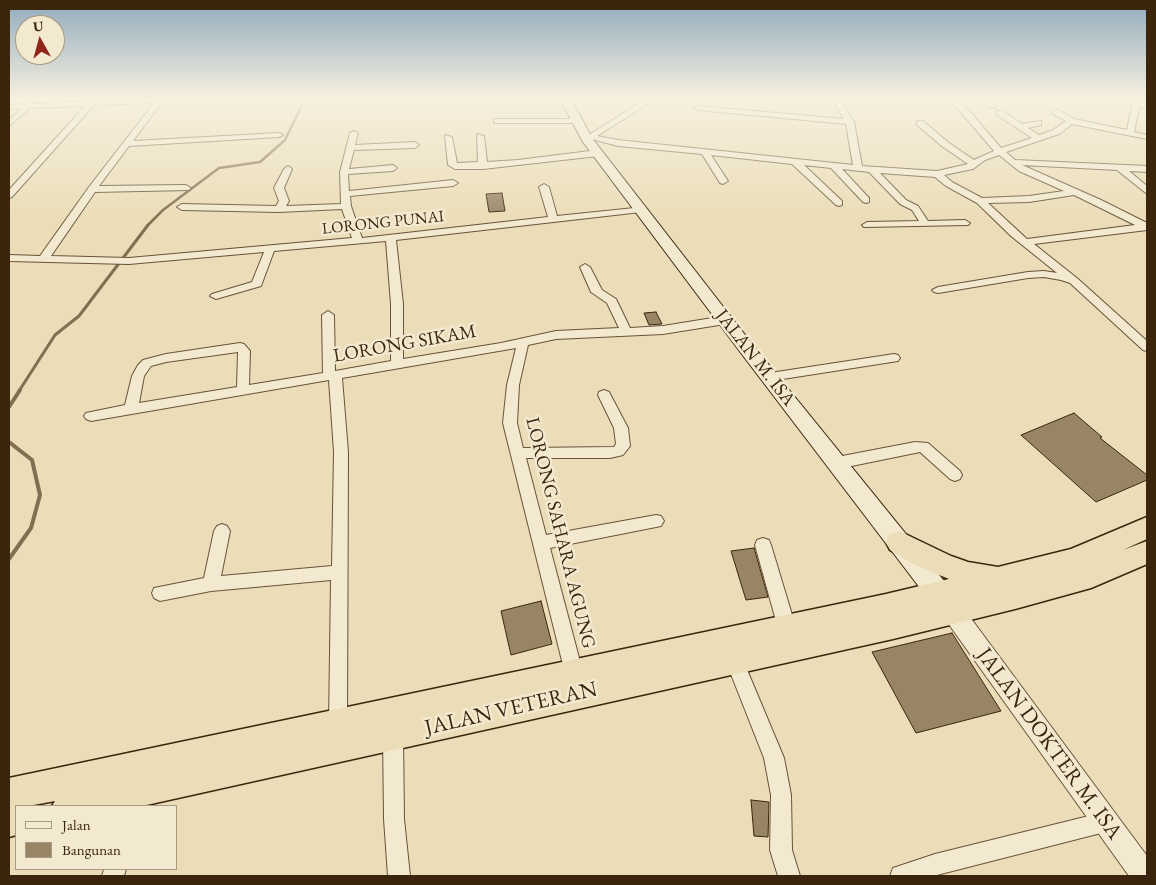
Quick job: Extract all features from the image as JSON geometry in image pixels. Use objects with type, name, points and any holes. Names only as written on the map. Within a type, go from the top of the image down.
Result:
[{"type":"highway","points":[[900,542],[924,557],[968,574],[1001,578],[1082,568]]},
{"type":"highway","points":[[946,603],[1015,597],[1082,568],[1147,546]]},
{"type":"highway","points":[[946,603],[1001,578]]},
{"type":"highway","name":"JALAN VETERAN","points":[[9,794],[787,628],[946,603]]},
{"type":"highway","name":"JALAN VETERAN","points":[[78,805],[131,799],[393,735],[734,659],[893,626],[946,603]]},
{"type":"main road","name":"JALAN M. ISA","points":[[591,140],[598,153],[725,320],[946,603]]},
{"type":"street","points":[[9,195],[58,140]]},
{"type":"street","points":[[44,258],[92,188],[129,140]]},
{"type":"street","points":[[126,144],[189,140]]},
{"type":"street","points":[[351,140],[344,172],[344,194],[346,206],[358,241]]},
{"type":"street","points":[[448,140],[452,164],[458,166],[483,166],[598,153]]},
{"type":"street","points":[[480,140],[483,166]]},
{"type":"street","points":[[603,140],[872,170],[937,174],[962,169],[982,158],[1035,140]]},
{"type":"street","points":[[853,140],[858,168]]},
{"type":"street","points":[[940,140],[974,164]]},
{"type":"street","points":[[990,140],[1012,162],[1032,175],[1098,202],[1146,227]]},
{"type":"street","points":[[349,148],[415,146]]},
{"type":"street","points":[[705,152],[723,182]]},
{"type":"street","points":[[794,161],[839,203]]},
{"type":"street","points":[[1012,162],[1147,169]]},
{"type":"street","points":[[833,165],[866,200]]},
{"type":"street","points":[[1119,167],[1147,191]]},
{"type":"street","points":[[344,172],[393,168]]},
{"type":"street","points":[[280,208],[284,201],[279,188],[288,169]]},
{"type":"street","points":[[872,170],[903,202],[914,208],[925,223]]},
{"type":"street","points":[[937,174],[949,184],[980,201],[1002,223],[1074,281],[1147,347]]},
{"type":"street","points":[[344,194],[453,183]]},
{"type":"street","points":[[92,188],[186,188]]},
{"type":"street","points":[[544,188],[553,219]]},
{"type":"street","points":[[980,201],[1029,198],[1075,192]]},
{"type":"street","points":[[182,207],[280,208],[346,206]]},
{"type":"street","name":"LORONG PUNAI","points":[[129,261],[270,250],[640,209]]},
{"type":"street","points":[[867,225],[965,223]]},
{"type":"street","points":[[1026,242],[1146,227]]},
{"type":"street","points":[[391,237],[397,304],[396,364]]},
{"type":"street","points":[[216,296],[257,284],[270,250]]},
{"type":"street","points":[[9,258],[108,262],[129,261]]},
{"type":"street","points":[[586,267],[597,292],[612,301],[627,333]]},
{"type":"street","points":[[938,290],[1028,274],[1053,275],[1074,281]]},
{"type":"street","points":[[328,315],[340,452],[338,724]]},
{"type":"street","name":"LORONG SIKAM","points":[[91,416],[570,334],[663,330],[725,320]]},
{"type":"street","name":"LORONG SAHARA AGUNG","points":[[523,342],[513,385],[509,414],[517,453],[574,673]]},
{"type":"street","points":[[131,408],[138,376],[142,368],[147,363],[166,358],[240,348],[244,351],[243,389]]},
{"type":"street","points":[[770,377],[894,358]]},
{"type":"street","points":[[517,453],[610,453],[618,451],[623,446],[621,428],[604,395]]},
{"type":"street","points":[[838,463],[923,447],[955,475]]},
{"type":"street","points":[[540,543],[656,521]]},
{"type":"street","points":[[212,584],[222,530]]},
{"type":"street","points":[[763,545],[787,628]]},
{"type":"street","points":[[160,593],[212,584],[340,572]]},
{"type":"street","name":"JALAN DOKTER M. ISA","points":[[946,603],[1105,822],[1145,872]]},
{"type":"street","points":[[734,659],[774,758],[781,795],[781,850],[789,876]]},
{"type":"street","points":[[393,735],[394,819],[399,876]]},
{"type":"street","points":[[901,876],[935,865],[1105,822]]},
{"type":"building","points":[[502,193],[505,211],[489,212],[486,194]]},
{"type":"building","points":[[656,312],[662,324],[649,325],[644,313]]},
{"type":"building","points":[[1074,413],[1102,437],[1100,438],[1147,475],[1147,480],[1096,502],[1021,435]]},
{"type":"building","points":[[754,548],[768,597],[746,600],[731,551]]},
{"type":"building","points":[[541,601],[552,644],[511,655],[501,611]]},
{"type":"building","points":[[952,633],[1001,711],[916,733],[872,652]]},
{"type":"building","points":[[751,800],[769,802],[768,837],[754,836]]},
{"type":"waterway","points":[[148,225],[163,210],[219,168],[260,162],[285,140]]},
{"type":"waterway","points":[[19,391],[55,335],[79,316],[148,225]]},
{"type":"waterway","points":[[9,407],[20,390]]},
{"type":"waterway","points":[[9,442],[32,460],[40,495],[31,528],[9,559]]}]
